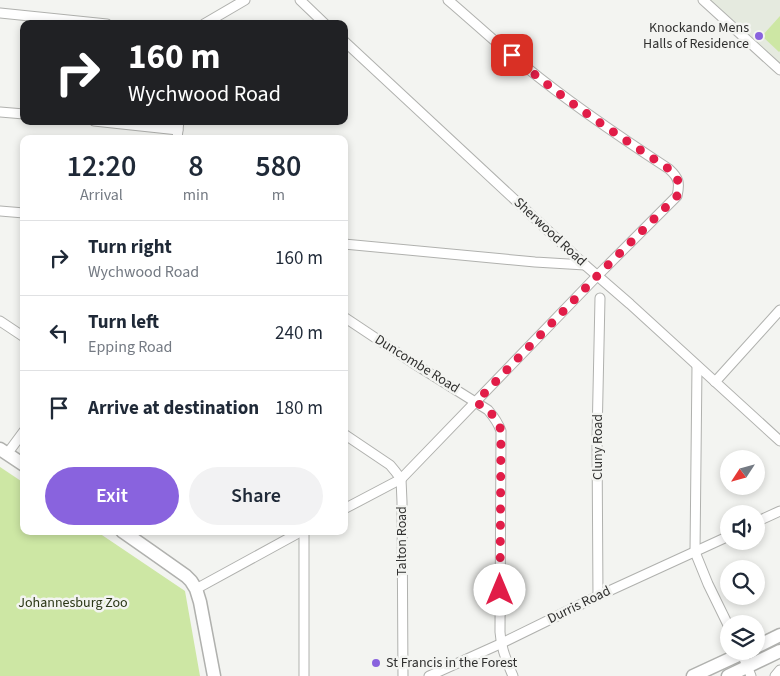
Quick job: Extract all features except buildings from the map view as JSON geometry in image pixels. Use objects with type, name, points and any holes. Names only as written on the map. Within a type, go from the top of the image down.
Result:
[{"type":"main road","points":[[4,452],[20,462]]},
{"type":"main road","points":[[128,535],[186,576],[196,588],[214,676]]},
{"type":"main road","points":[[765,642],[780,635]]},
{"type":"main road","points":[[728,676],[750,671],[780,651]]},
{"type":"main road","points":[[692,676],[726,660]]},
{"type":"street","points":[[211,20],[245,0]]},
{"type":"street","points":[[300,0],[322,20]]},
{"type":"street","points":[[348,507],[401,479],[677,196],[678,182],[675,174],[566,99],[524,66],[448,0]]},
{"type":"street","points":[[703,0],[780,70]]},
{"type":"street","points":[[0,13],[68,20]]},
{"type":"street","name":"Sherwood Road","points":[[348,45],[585,265],[780,441]]},
{"type":"street","points":[[0,112],[20,114]]},
{"type":"street","points":[[131,125],[178,130]]},
{"type":"street","points":[[0,211],[20,213]]},
{"type":"street","points":[[348,244],[585,265]]},
{"type":"street","name":"Cluny Road","points":[[598,596],[597,438],[600,298]]},
{"type":"street","points":[[715,382],[780,310]]},
{"type":"street","name":"Duncombe Road","points":[[348,320],[488,410],[499,423],[501,431],[500,644],[513,676]]},
{"type":"street","points":[[0,321],[20,334]]},
{"type":"street","points":[[697,366],[695,552],[723,615]]},
{"type":"street","points":[[4,452],[20,435]]},
{"type":"street","points":[[348,437],[390,465],[401,479]]},
{"type":"street","name":"Talton Road","points":[[401,479],[403,528],[403,676]]},
{"type":"street","points":[[765,518],[780,511]]},
{"type":"street","points":[[196,588],[295,535]]},
{"type":"street","points":[[303,535],[304,676]]},
{"type":"street","name":"Durris Road","points":[[429,676],[720,540]]},
{"type":"street","points":[[775,676],[780,670]]},
{"type":"shaded area","name":"Knockando Mens Halls of Residence","points":[[698,0],[780,0],[780,72]]},
{"type":"green space","points":[[780,16],[780,51],[779,52],[762,36]]},
{"type":"green space","name":"Johannesburg Zoo","points":[[0,467],[20,480],[20,535],[102,535],[185,591],[200,676],[0,676]]},
{"type":"place","name":"Knockando Mens Halls of Residence","points":[[759,36]]},
{"type":"place","name":"St Francis in the Forest","points":[[376,663]]},
{"type":"route","points":[[500,590],[501,431],[495,417],[476,402],[677,196],[678,189],[675,174],[669,169],[566,99],[512,55]]}]
